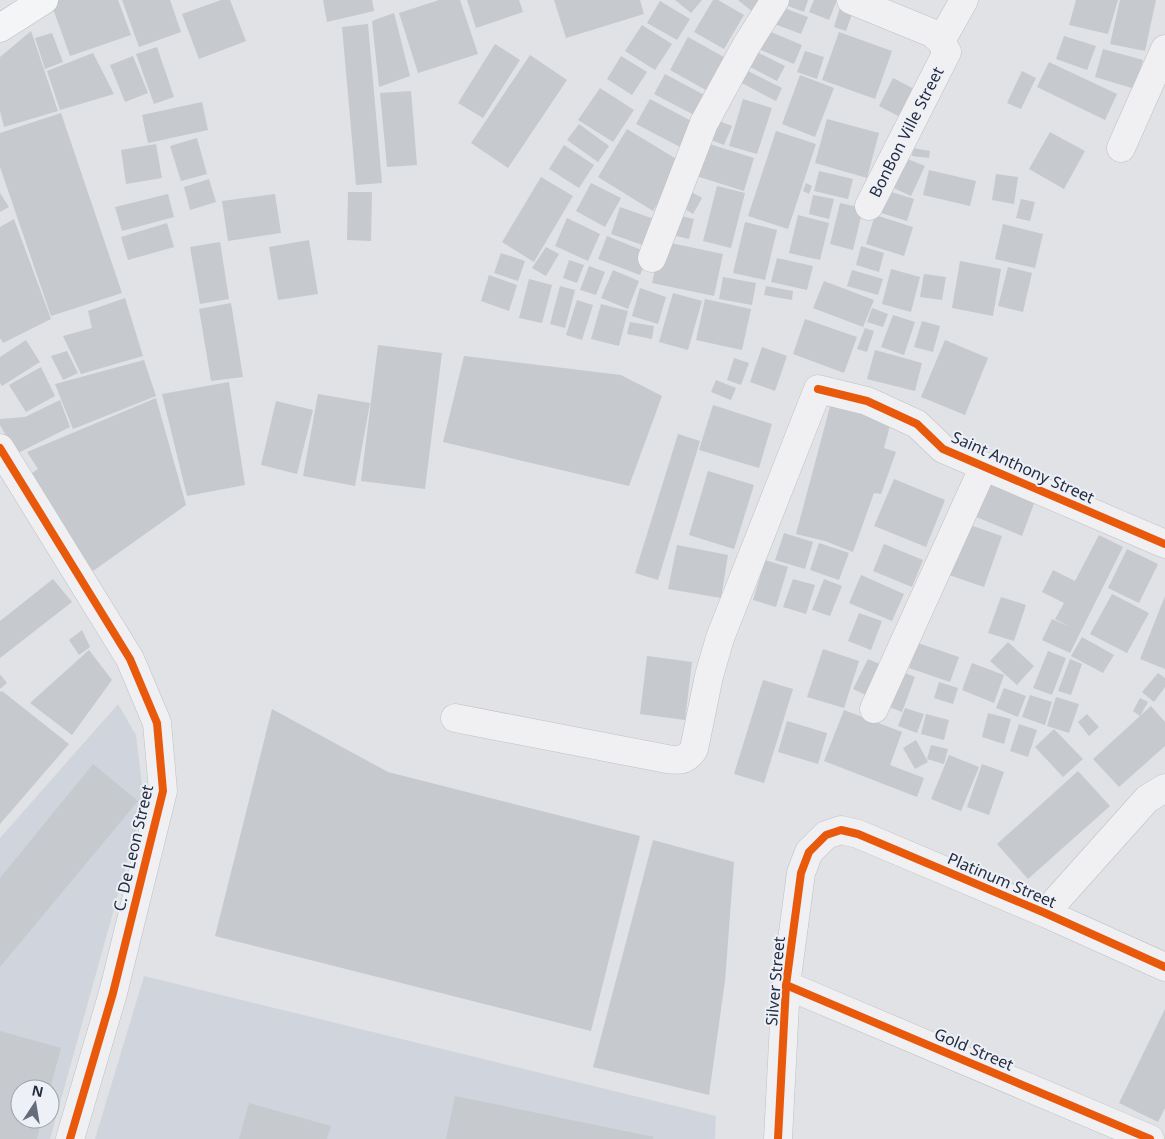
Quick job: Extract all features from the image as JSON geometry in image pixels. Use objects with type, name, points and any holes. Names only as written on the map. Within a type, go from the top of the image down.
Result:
[{"type":"main road","points":[[0,28],[44,0]]},
{"type":"street","points":[[652,258],[704,123],[746,46],[775,0]]},
{"type":"street","points":[[851,0],[932,33],[941,41],[964,0]]},
{"type":"street","name":"BonBon Ville Street","points":[[869,206],[947,52],[941,41]]},
{"type":"street","points":[[1120,148],[1165,49]]},
{"type":"street","name":"Saint Anthony Street","points":[[455,718],[676,760],[683,760],[690,756],[694,749],[709,676],[720,638],[818,389],[867,401],[917,424],[943,449],[1165,544]]},
{"type":"street","name":"C. De Leon Street","points":[[0,448],[130,659],[157,723],[163,791],[113,993],[70,1139]]},
{"type":"street","points":[[874,709],[984,466]]},
{"type":"street","points":[[1045,913],[1147,799],[1165,788]]},
{"type":"street","name":"Platinum Street","points":[[826,835],[841,830],[858,834],[1045,913],[1165,968]]},
{"type":"street","name":"Silver Street","points":[[778,1139],[786,985],[801,873],[809,852],[826,835]]},
{"type":"street","name":"Gold Street","points":[[786,985],[1150,1139]]},
{"type":"shaded area","points":[[118,704],[136,735],[144,801],[60,1103],[60,1079],[10,1079],[10,1129],[53,1129],[50,1139],[0,1139],[0,838]]},
{"type":"shaded area","points":[[144,976],[716,1116],[715,1139],[95,1139]]},
{"type":"building","points":[[60,0],[118,0],[131,35],[70,56],[51,3]]},
{"type":"building","points":[[122,0],[170,0],[181,32],[139,47]]},
{"type":"building","points":[[221,0],[230,0],[246,41],[199,59],[182,14]]},
{"type":"building","points":[[323,0],[372,0],[374,11],[327,22]]},
{"type":"building","points":[[439,0],[460,0],[478,54],[418,73],[399,13]]},
{"type":"building","points":[[467,0],[519,0],[523,12],[476,28]]},
{"type":"building","points":[[554,0],[640,0],[644,14],[566,38]]},
{"type":"building","points":[[675,0],[702,0],[691,13]]},
{"type":"building","points":[[713,0],[718,0],[744,15],[724,49],[694,32]]},
{"type":"building","points":[[738,0],[762,0],[753,12]]},
{"type":"building","points":[[785,0],[808,0],[804,12],[783,4]]},
{"type":"building","points":[[814,0],[837,0],[829,20],[809,12]]},
{"type":"building","points":[[1076,0],[1118,0],[1108,34],[1069,25]]},
{"type":"building","points":[[1120,0],[1156,0],[1145,51],[1110,44]]},
{"type":"building","points":[[660,1],[690,19],[677,40],[647,23]]},
{"type":"building","points":[[842,1],[855,6],[846,31],[834,27]]},
{"type":"building","points":[[776,5],[808,17],[801,34],[769,22]]},
{"type":"building","points":[[394,13],[410,76],[379,87],[372,21]]},
{"type":"building","points":[[368,24],[382,183],[356,185],[342,27]]},
{"type":"building","points":[[642,25],[672,44],[655,70],[625,51]]},
{"type":"building","points":[[764,29],[802,45],[794,64],[756,48]]},
{"type":"building","points":[[31,31],[58,111],[4,127],[0,111],[0,57]]},
{"type":"building","points":[[839,32],[892,51],[875,99],[822,80]]},
{"type":"building","points":[[52,33],[63,62],[45,69],[35,38]]},
{"type":"building","points":[[1064,36],[1096,46],[1087,70],[1056,59]]},
{"type":"building","points":[[688,37],[731,61],[713,94],[670,70]]},
{"type":"building","points":[[495,44],[520,60],[483,118],[458,103]]},
{"type":"building","points":[[157,47],[174,97],[154,104],[136,54]]},
{"type":"building","points":[[1103,49],[1143,60],[1135,89],[1095,77]]},
{"type":"building","points":[[755,51],[785,66],[777,81],[748,66]]},
{"type":"building","points":[[805,51],[824,57],[817,79],[797,72]]},
{"type":"building","points":[[93,53],[114,94],[60,110],[47,71]]},
{"type":"building","points":[[530,55],[567,80],[508,168],[471,143]]},
{"type":"building","points":[[133,56],[148,93],[125,102],[110,65]]},
{"type":"building","points":[[621,56],[647,72],[632,95],[607,79]]},
{"type":"building","points":[[1049,62],[1117,94],[1105,120],[1037,87]]},
{"type":"building","points":[[744,69],[782,88],[776,101],[738,81]]},
{"type":"building","points":[[1022,71],[1036,78],[1021,109],[1007,103]]},
{"type":"building","points":[[665,74],[706,96],[696,116],[654,94]]},
{"type":"building","points":[[800,75],[834,88],[815,137],[782,124]]},
{"type":"building","points":[[893,78],[914,89],[900,117],[879,106]]},
{"type":"building","points":[[600,88],[634,110],[613,142],[578,120]]},
{"type":"building","points":[[411,91],[417,165],[387,167],[380,93]]},
{"type":"building","points":[[650,99],[695,123],[682,148],[636,124]]},
{"type":"building","points":[[743,99],[772,108],[757,154],[729,146]]},
{"type":"building","points":[[202,102],[208,130],[148,143],[142,115]]},
{"type":"building","points":[[61,113],[122,293],[51,316],[0,167],[0,133]]},
{"type":"building","points":[[714,119],[732,126],[724,145],[706,138]]},
{"type":"building","points":[[827,119],[879,133],[867,178],[815,163]]},
{"type":"building","points":[[579,124],[609,146],[598,162],[567,140]]},
{"type":"building","points":[[627,129],[683,163],[653,211],[598,177]]},
{"type":"building","points":[[776,131],[816,144],[788,229],[748,216]]},
{"type":"building","points":[[1050,132],[1085,151],[1064,189],[1029,169]]},
{"type":"building","points":[[197,138],[207,174],[181,181],[170,146]]},
{"type":"building","points":[[703,142],[754,158],[744,191],[693,175]]},
{"type":"building","points":[[156,144],[162,178],[126,184],[121,150]]},
{"type":"building","points":[[564,145],[594,165],[579,188],[549,169]]},
{"type":"building","points":[[913,148],[930,151],[929,158],[912,156]]},
{"type":"building","points":[[900,156],[925,166],[911,196],[887,185]]},
{"type":"building","points":[[929,170],[976,181],[970,206],[923,195]]},
{"type":"building","points":[[819,171],[853,179],[848,199],[814,191]]},
{"type":"building","points":[[996,174],[1018,177],[1014,204],[992,200]]},
{"type":"building","points":[[541,177],[573,196],[534,262],[502,242]]},
{"type":"building","points":[[209,179],[216,202],[190,210],[184,187]]},
{"type":"building","points":[[591,183],[621,198],[605,227],[576,211]]},
{"type":"building","points":[[806,183],[812,186],[809,194],[803,191]]},
{"type":"building","points":[[717,186],[745,193],[731,248],[703,241]]},
{"type":"building","points":[[688,190],[702,198],[693,214],[679,205]]},
{"type":"building","points":[[885,190],[914,199],[907,221],[878,212]]},
{"type":"building","points":[[348,192],[372,192],[371,241],[347,240]]},
{"type":"building","points":[[0,193],[9,207],[0,212]]},
{"type":"building","points":[[168,194],[174,217],[122,231],[115,207]]},
{"type":"building","points":[[275,194],[281,233],[228,241],[222,201]]},
{"type":"building","points":[[813,195],[834,199],[829,219],[809,214]]},
{"type":"building","points":[[1021,199],[1035,202],[1030,221],[1016,218]]},
{"type":"building","points":[[840,203],[863,208],[853,250],[830,244]]},
{"type":"building","points":[[620,207],[660,221],[651,248],[611,234]]},
{"type":"building","points":[[673,214],[694,219],[689,239],[668,234]]},
{"type":"building","points":[[798,215],[829,223],[820,260],[789,253]]},
{"type":"building","points":[[875,215],[913,227],[904,256],[866,244]]},
{"type":"building","points":[[567,218],[600,234],[588,261],[555,246]]},
{"type":"building","points":[[14,219],[51,319],[3,343],[0,338],[0,227]]},
{"type":"building","points":[[745,222],[777,230],[765,280],[733,273]]},
{"type":"building","points":[[167,223],[174,247],[128,260],[121,237]]},
{"type":"building","points":[[1003,224],[1043,234],[1035,268],[995,259]]},
{"type":"building","points":[[607,236],[649,253],[640,275],[598,259]]},
{"type":"building","points":[[309,240],[318,294],[278,300],[269,247]]},
{"type":"building","points":[[661,241],[723,254],[714,296],[652,283]]},
{"type":"building","points":[[220,242],[229,299],[200,304],[190,247]]},
{"type":"building","points":[[861,246],[884,253],[879,272],[856,265]]},
{"type":"building","points":[[546,247],[559,254],[546,276],[532,268]]},
{"type":"building","points":[[501,253],[525,261],[518,281],[494,273]]},
{"type":"building","points":[[777,258],[813,266],[807,290],[771,282]]},
{"type":"building","points":[[569,260],[584,265],[577,283],[563,278]]},
{"type":"building","points":[[960,261],[1001,269],[993,316],[952,308]]},
{"type":"building","points":[[589,266],[605,272],[596,295],[580,290]]},
{"type":"building","points":[[1008,267],[1032,273],[1023,312],[998,306]]},
{"type":"building","points":[[891,269],[920,277],[911,312],[882,304]]},
{"type":"building","points":[[613,270],[639,281],[628,309],[601,298]]},
{"type":"building","points":[[852,270],[883,279],[878,295],[847,286]]},
{"type":"building","points":[[924,274],[946,277],[942,300],[920,297]]},
{"type":"building","points":[[489,275],[517,285],[509,311],[481,301]]},
{"type":"building","points":[[723,277],[756,283],[752,305],[719,299]]},
{"type":"building","points":[[529,279],[552,285],[542,323],[519,318]]},
{"type":"building","points":[[824,281],[874,300],[863,327],[813,308]]},
{"type":"building","points":[[560,286],[575,290],[565,328],[550,324]]},
{"type":"building","points":[[766,286],[793,291],[792,300],[764,295]]},
{"type":"building","points":[[640,288],[666,297],[658,324],[632,316]]},
{"type":"building","points":[[673,293],[702,301],[688,350],[659,342]]},
{"type":"building","points":[[125,298],[143,356],[81,374],[63,336],[92,328],[88,311]]},
{"type":"building","points":[[705,299],[751,309],[742,350],[696,340]]},
{"type":"building","points":[[577,300],[593,305],[582,340],[566,335]]},
{"type":"building","points":[[231,303],[243,377],[211,381],[199,309]]},
{"type":"building","points":[[601,304],[628,311],[619,346],[591,339]]},
{"type":"building","points":[[872,308],[888,314],[883,327],[867,322]]},
{"type":"building","points":[[893,315],[915,322],[904,355],[881,347]]},
{"type":"building","points":[[805,319],[857,337],[844,373],[793,354]]},
{"type":"building","points":[[922,321],[940,326],[933,352],[914,347]]},
{"type":"building","points":[[630,322],[654,326],[652,339],[627,334]]},
{"type":"building","points":[[865,328],[874,331],[867,352],[857,349]]},
{"type":"building","points":[[26,340],[40,362],[2,386],[0,383],[0,357]]},
{"type":"building","points":[[945,340],[988,358],[965,415],[921,397]]},
{"type":"building","points":[[378,345],[442,353],[425,489],[361,481]]},
{"type":"building","points":[[762,347],[787,356],[775,391],[750,382]]},
{"type":"building","points":[[875,350],[922,363],[915,391],[867,379]]},
{"type":"building","points":[[67,351],[78,373],[63,380],[51,356]]},
{"type":"building","points":[[464,356],[621,375],[662,396],[629,486],[443,442]]},
{"type":"building","points":[[734,358],[749,363],[741,385],[727,380]]},
{"type":"building","points":[[144,360],[156,396],[73,429],[55,384]]},
{"type":"building","points":[[41,367],[55,396],[26,412],[9,385]]},
{"type":"building","points":[[716,380],[736,388],[731,400],[711,392]]},
{"type":"building","points":[[229,382],[245,485],[187,496],[162,394]]},
{"type":"building","points":[[318,394],[370,403],[355,486],[303,476]]},
{"type":"building","points":[[156,398],[186,505],[93,571],[29,475],[38,469],[27,452]]},
{"type":"building","points":[[832,399],[892,418],[884,448],[896,452],[881,494],[874,493],[853,552],[825,541],[796,534]]},
{"type":"building","points":[[60,400],[70,427],[16,454],[0,425],[0,419],[25,417]]},
{"type":"building","points":[[276,401],[313,410],[297,474],[261,465]]},
{"type":"building","points":[[713,405],[772,424],[759,468],[699,450]]},
{"type":"building","points":[[678,434],[700,441],[658,580],[635,573]]},
{"type":"building","points":[[708,471],[754,485],[734,549],[689,535]]},
{"type":"building","points":[[894,479],[945,500],[926,547],[874,526]]},
{"type":"building","points":[[982,479],[1035,501],[1022,536],[969,514]]},
{"type":"building","points":[[964,523],[1002,536],[984,587],[946,574]]},
{"type":"building","points":[[784,533],[813,542],[805,569],[775,560]]},
{"type":"building","points":[[1099,535],[1123,547],[1070,653],[1042,640],[1052,619],[1070,627],[1055,619],[1064,603],[1042,592],[1053,570],[1075,581]]},
{"type":"building","points":[[819,543],[849,553],[839,580],[810,570]]},
{"type":"building","points":[[884,544],[923,560],[912,587],[873,571]]},
{"type":"building","points":[[677,545],[728,555],[721,598],[668,589]]},
{"type":"building","points":[[1127,549],[1158,564],[1139,603],[1108,588]]},
{"type":"building","points":[[765,560],[788,567],[776,607],[753,600]]},
{"type":"building","points":[[861,575],[904,594],[892,621],[849,603]]},
{"type":"building","points":[[53,579],[72,602],[0,658],[0,621]]},
{"type":"building","points":[[793,579],[815,585],[806,614],[783,607]]},
{"type":"building","points":[[824,579],[842,586],[830,616],[812,610]]},
{"type":"building","points":[[1112,594],[1149,613],[1127,653],[1090,634]]},
{"type":"building","points":[[1165,596],[1165,669],[1140,659]]},
{"type":"building","points":[[1001,597],[1026,605],[1014,641],[988,633]]},
{"type":"building","points":[[859,613],[882,621],[871,650],[848,641]]},
{"type":"building","points":[[82,630],[90,647],[79,655],[69,640]]},
{"type":"building","points":[[1082,637],[1114,655],[1103,673],[1071,656]]},
{"type":"building","points":[[1008,642],[1034,666],[1017,685],[990,661]]},
{"type":"building","points":[[918,643],[959,657],[950,682],[909,668]]},
{"type":"building","points":[[823,649],[859,661],[844,708],[807,697]]},
{"type":"building","points":[[89,650],[112,680],[72,735],[30,703]]},
{"type":"building","points":[[1048,651],[1066,658],[1052,695],[1033,688]]},
{"type":"building","points":[[647,656],[692,662],[685,720],[640,714]]},
{"type":"building","points":[[868,659],[889,668],[874,699],[853,689]]},
{"type":"building","points":[[1070,659],[1082,664],[1071,695],[1058,691]]},
{"type":"building","points":[[972,663],[1004,675],[994,703],[962,690]]},
{"type":"building","points":[[897,670],[915,677],[902,712],[884,705]]},
{"type":"building","points":[[1158,673],[1165,678],[1165,687],[1154,702],[1142,692]]},
{"type":"building","points":[[0,674],[7,683],[0,689]]},
{"type":"building","points":[[763,680],[793,689],[764,783],[734,774]]},
{"type":"building","points":[[939,682],[958,688],[953,704],[934,698]]},
{"type":"building","points":[[1004,688],[1026,696],[1018,717],[996,708]]},
{"type":"building","points":[[2,691],[69,744],[0,824],[0,692]]},
{"type":"building","points":[[1030,695],[1052,702],[1045,725],[1022,717]]},
{"type":"building","points":[[1056,697],[1079,704],[1069,733],[1047,726]]},
{"type":"building","points":[[1140,698],[1148,702],[1140,716],[1133,711]]},
{"type":"building","points":[[1151,706],[1165,722],[1165,746],[1119,787],[1093,759]]},
{"type":"building","points":[[905,708],[924,714],[917,733],[898,726]]},
{"type":"building","points":[[272,709],[388,772],[640,836],[591,1031],[215,936]]},
{"type":"building","points":[[844,710],[902,732],[890,765],[924,778],[917,797],[824,761]]},
{"type":"building","points":[[988,713],[1011,719],[1004,744],[982,737]]},
{"type":"building","points":[[926,714],[949,720],[944,740],[921,734]]},
{"type":"building","points":[[1087,714],[1099,727],[1089,736],[1078,722]]},
{"type":"building","points":[[787,721],[827,733],[818,764],[778,752]]},
{"type":"building","points":[[1019,724],[1037,730],[1028,757],[1010,751]]},
{"type":"building","points":[[1054,729],[1083,759],[1063,777],[1035,747]]},
{"type":"building","points":[[916,740],[928,762],[915,769],[903,748]]},
{"type":"building","points":[[931,745],[948,749],[944,764],[927,759]]},
{"type":"building","points":[[949,755],[979,767],[961,811],[931,799]]},
{"type":"building","points":[[93,764],[138,801],[0,967],[0,878]]},
{"type":"building","points":[[982,764],[1004,772],[989,815],[967,807]]},
{"type":"building","points":[[1078,771],[1110,806],[1028,879],[997,844]]},
{"type":"building","points":[[653,840],[734,862],[725,981],[709,1095],[593,1067]]},
{"type":"building","points":[[1165,1009],[1165,1108],[1158,1122],[1119,1103]]},
{"type":"building","points":[[0,1031],[61,1048],[53,1079],[10,1079],[10,1129],[40,1129],[37,1139],[0,1139]]},
{"type":"building","points":[[455,1096],[654,1137],[653,1139],[446,1139]]},
{"type":"building","points":[[249,1103],[331,1126],[327,1139],[239,1139]]},
{"type":"cycle path","points":[[818,389],[867,401],[917,424],[943,449],[1165,544]]},
{"type":"cycle path","points":[[0,448],[130,659],[157,723],[163,791],[113,993],[70,1139]]},
{"type":"cycle path","points":[[778,1139],[786,985],[801,873],[809,852],[826,835],[841,830],[858,834],[1045,913],[1165,967]]},
{"type":"cycle path","points":[[786,985],[1150,1139]]}]
